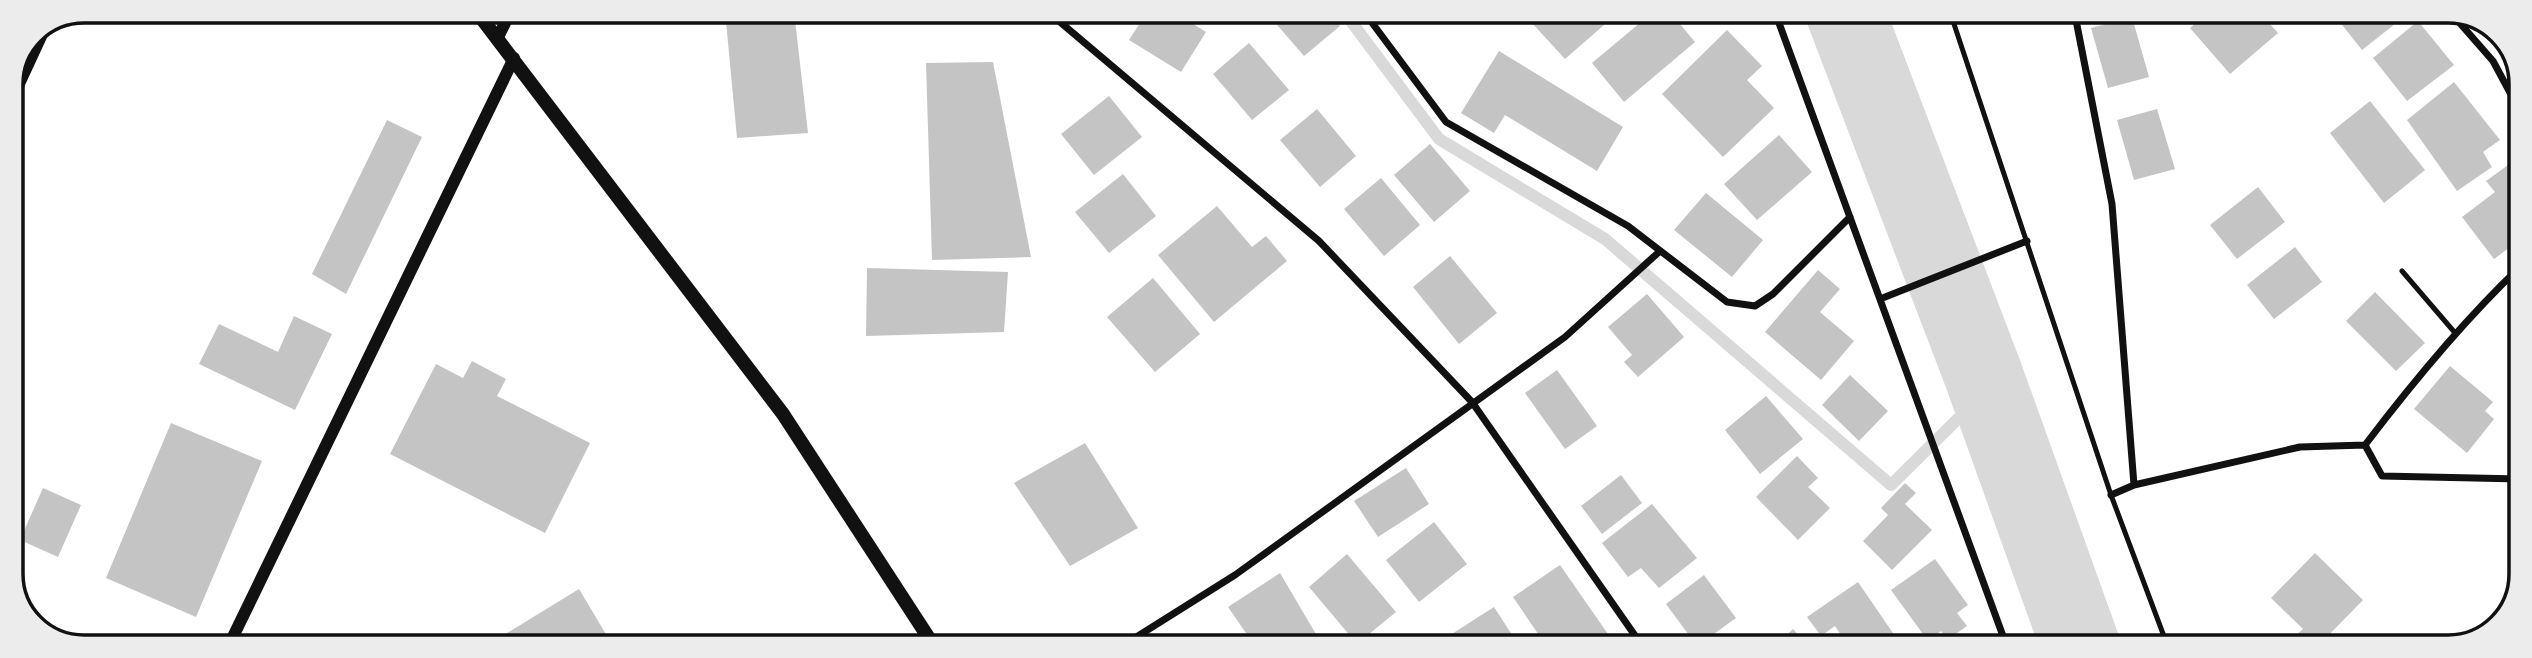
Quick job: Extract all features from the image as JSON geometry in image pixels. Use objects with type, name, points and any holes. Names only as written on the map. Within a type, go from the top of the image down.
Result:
[{"type":"main road","points":[[486,23],[783,414],[927,635]]},
{"type":"street","points":[[498,37],[505,23]]},
{"type":"street","points":[[1060,23],[1319,241],[1472,402],[1635,635]]},
{"type":"street","points":[[1372,23],[1446,122],[1628,226],[1727,302],[1755,306],[1773,294],[1850,217]]},
{"type":"street","points":[[1779,23],[2003,635]]},
{"type":"street","points":[[2077,23],[2112,204],[2134,485]]},
{"type":"street","points":[[2461,25],[2493,61],[2509,91]]},
{"type":"street","points":[[24,73],[34,49]]},
{"type":"street","points":[[234,635],[514,58]]},
{"type":"street","points":[[1880,299],[2027,241]]},
{"type":"street","points":[[1140,635],[1235,575],[1565,337],[1660,251]]},
{"type":"street","points":[[2365,445],[2413,381],[2509,279]]},
{"type":"street","points":[[2111,495],[2134,485],[2300,447],[2365,445]]},
{"type":"street","points":[[2365,445],[2382,475],[2509,479]]},
{"type":"lane","points":[[1954,23],[2111,495],[2164,635]]},
{"type":"lane","points":[[2402,271],[2456,334]]},
{"type":"building","points":[[726,23],[795,23],[808,133],[737,138]]},
{"type":"building","points":[[1140,23],[1192,23],[1206,32],[1181,72],[1129,40]]},
{"type":"building","points":[[1276,23],[1338,23],[1340,26],[1304,56]]},
{"type":"building","points":[[1532,23],[1606,23],[1565,59]]},
{"type":"building","points":[[1640,23],[1679,23],[1695,42],[1624,102],[1592,63]]},
{"type":"building","points":[[2110,23],[2134,23],[2149,77],[2108,88],[2091,28]]},
{"type":"building","points":[[2196,23],[2269,23],[2278,33],[2230,74],[2190,28]]},
{"type":"building","points":[[2341,23],[2396,23],[2362,50]]},
{"type":"building","points":[[2416,23],[2420,23],[2454,65],[2407,101],[2373,58]]},
{"type":"building","points":[[1727,30],[1762,66],[1747,80],[1774,108],[1723,157],[1662,94]]},
{"type":"building","points":[[1249,43],[1289,90],[1252,120],[1213,74]]},
{"type":"building","points":[[1499,51],[1623,127],[1597,171],[1505,115],[1494,133],[1461,113]]},
{"type":"building","points":[[993,62],[1031,257],[932,260],[926,63]]},
{"type":"building","points":[[2454,82],[2500,140],[2483,152],[2492,167],[2457,191],[2407,120]]},
{"type":"building","points":[[1109,96],[1142,137],[1094,175],[1061,134]]},
{"type":"building","points":[[2370,101],[2425,170],[2384,203],[2330,133]]},
{"type":"building","points":[[1317,109],[1356,156],[1320,187],[1280,140]]},
{"type":"building","points":[[2157,109],[2175,169],[2134,180],[2117,120]]},
{"type":"building","points":[[387,120],[422,137],[346,294],[312,274]]},
{"type":"building","points":[[1779,135],[1812,172],[1757,220],[1724,184]]},
{"type":"building","points":[[1430,144],[1470,191],[1434,222],[1394,175]]},
{"type":"building","points":[[2509,164],[2509,248],[2494,259],[2462,217],[2495,192],[2486,181]]},
{"type":"building","points":[[1123,174],[1156,216],[1109,253],[1075,212]]},
{"type":"building","points":[[1381,178],[1420,225],[1384,256],[1344,209]]},
{"type":"building","points":[[2258,187],[2285,222],[2237,259],[2210,225]]},
{"type":"building","points":[[1706,193],[1763,240],[1732,277],[1674,230]]},
{"type":"building","points":[[1217,206],[1252,247],[1266,236],[1287,261],[1214,322],[1158,255]]},
{"type":"building","points":[[2295,247],[2322,282],[2274,319],[2247,285]]},
{"type":"building","points":[[1450,256],[1497,313],[1459,344],[1413,287]]},
{"type":"building","points":[[867,268],[1008,272],[1004,332],[866,336]]},
{"type":"building","points":[[1818,270],[1840,289],[1820,312],[1854,341],[1821,380],[1765,332]]},
{"type":"building","points":[[1153,278],[1200,334],[1155,372],[1107,317]]},
{"type":"building","points":[[2375,292],[2425,343],[2396,371],[2346,321]]},
{"type":"building","points":[[1647,294],[1684,337],[1638,377],[1624,362],[1632,355],[1608,327]]},
{"type":"building","points":[[294,316],[332,334],[295,410],[199,364],[219,324],[278,352]]},
{"type":"building","points":[[472,361],[506,379],[497,396],[590,443],[545,533],[390,454],[436,364],[463,378]]},
{"type":"building","points":[[2450,366],[2493,402],[2485,411],[2494,419],[2467,453],[2414,409]]},
{"type":"building","points":[[1557,370],[1597,426],[1565,449],[1525,393]]},
{"type":"building","points":[[1850,375],[1888,411],[1859,441],[1822,405]]},
{"type":"building","points":[[1766,396],[1803,439],[1760,474],[1725,430]]},
{"type":"building","points":[[171,423],[262,461],[196,617],[106,578]]},
{"type":"building","points":[[1085,443],[1138,528],[1070,566],[1014,483]]},
{"type":"building","points":[[1797,456],[1818,478],[1808,487],[1830,508],[1798,540],[1756,497]]},
{"type":"building","points":[[1406,468],[1429,504],[1378,537],[1354,501]]},
{"type":"building","points":[[1621,475],[1642,503],[1602,534],[1581,506]]},
{"type":"building","points":[[1905,483],[1916,493],[1905,504],[1932,530],[1892,570],[1863,541],[1888,515],[1881,508]]},
{"type":"building","points":[[43,488],[81,505],[58,557],[23,541],[23,533]]},
{"type":"building","points":[[1652,504],[1697,558],[1659,588],[1641,568],[1628,577],[1602,543]]},
{"type":"building","points":[[1434,522],[1467,564],[1419,602],[1386,560]]},
{"type":"building","points":[[2315,553],[2363,600],[2329,635],[2296,635],[2303,629],[2271,598]]},
{"type":"building","points":[[1347,554],[1396,612],[1368,635],[1349,635],[1309,587]]},
{"type":"building","points":[[1935,559],[1968,605],[1957,613],[1967,626],[1954,635],[1944,635],[1941,631],[1936,635],[1924,635],[1891,590]]},
{"type":"building","points":[[1560,565],[1609,635],[1539,635],[1513,597]]},
{"type":"building","points":[[1280,573],[1317,635],[1247,635],[1228,607]]},
{"type":"building","points":[[1704,575],[1736,618],[1712,635],[1689,635],[1666,604]]},
{"type":"building","points":[[1858,582],[1894,635],[1841,635],[1835,626],[1820,635],[1807,617]]},
{"type":"building","points":[[579,589],[606,635],[504,635]]},
{"type":"building","points":[[1494,607],[1512,635],[1450,635]]},
{"type":"building","points":[[1793,629],[1798,635],[1787,635]]},
{"type":"waterway","points":[[1352,23],[1439,139],[1605,239],[1891,485],[1988,389]]},
{"type":"waterway","points":[[1849,23],[1983,374],[2077,635]]}]
